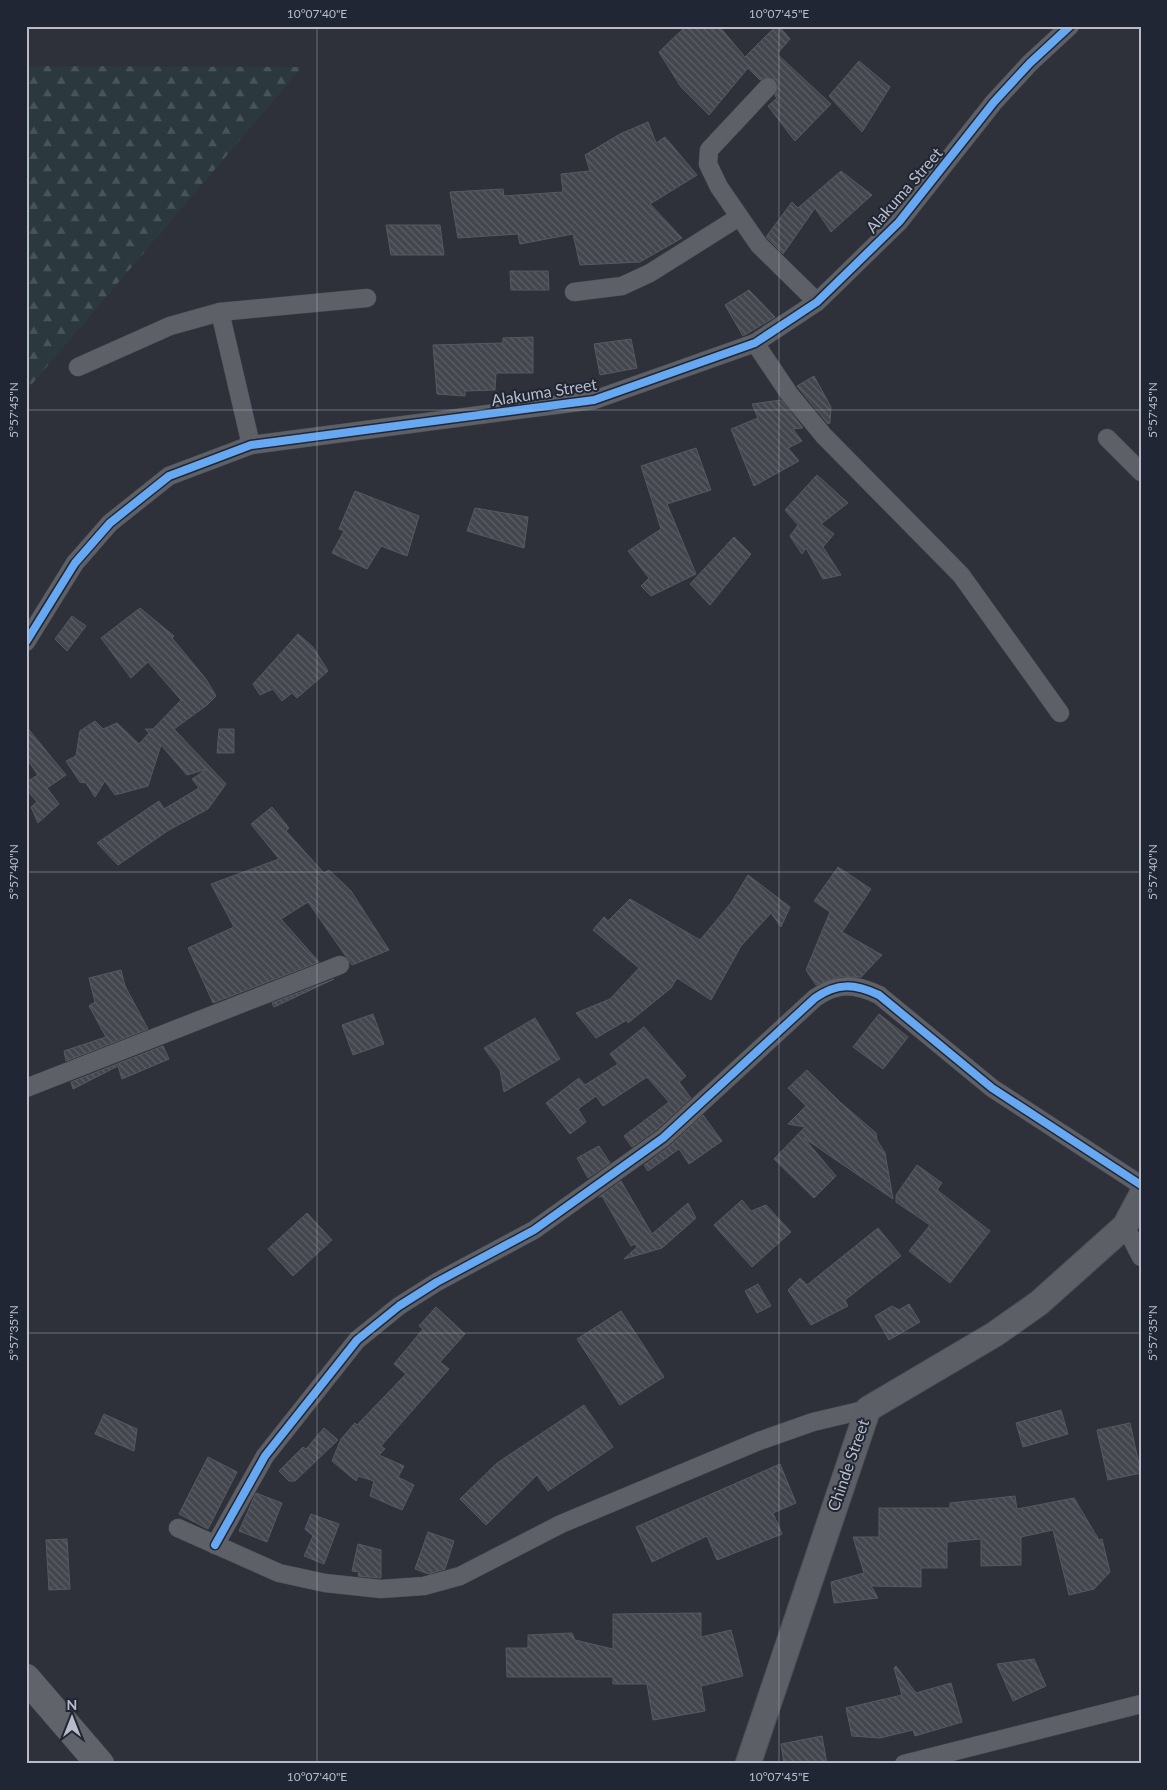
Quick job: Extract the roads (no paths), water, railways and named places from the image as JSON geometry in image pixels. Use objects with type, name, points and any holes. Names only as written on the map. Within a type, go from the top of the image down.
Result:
[{"type":"main road","points":[[26,1678],[100,1764]]},
{"type":"street","name":"Alakuma Street","points":[[26,642],[75,563],[110,523],[169,476],[251,445],[594,400],[755,343],[818,302],[899,222],[994,102],[1030,62],[1070,26]]},
{"type":"street","points":[[768,87],[709,150],[708,164],[719,188],[759,245],[818,302]]},
{"type":"street","points":[[574,292],[622,286],[650,273],[739,217]]},
{"type":"street","points":[[78,366],[170,326],[220,312],[367,298]]},
{"type":"street","points":[[220,312],[251,445]]},
{"type":"street","points":[[755,343],[790,395],[824,436],[962,574],[1060,714]]},
{"type":"street","points":[[1106,438],[1141,472]]},
{"type":"street","points":[[26,1088],[340,965]]},
{"type":"street","points":[[215,1546],[264,1456],[357,1340],[399,1306],[437,1282],[534,1230],[663,1138],[815,998],[828,989],[842,986],[862,987],[879,995],[992,1088],[1141,1186]]},
{"type":"street","points":[[1141,1196],[1124,1226],[1141,1257]]},
{"type":"street","name":"Chinde Street","points":[[748,1764],[868,1409],[995,1334],[1039,1303],[1124,1226]]},
{"type":"street","points":[[178,1528],[215,1546],[280,1573],[325,1583],[381,1589],[424,1586],[460,1576],[561,1524],[759,1441],[813,1422],[868,1409]]},
{"type":"street","points":[[904,1764],[933,1760],[1141,1704]]}]
